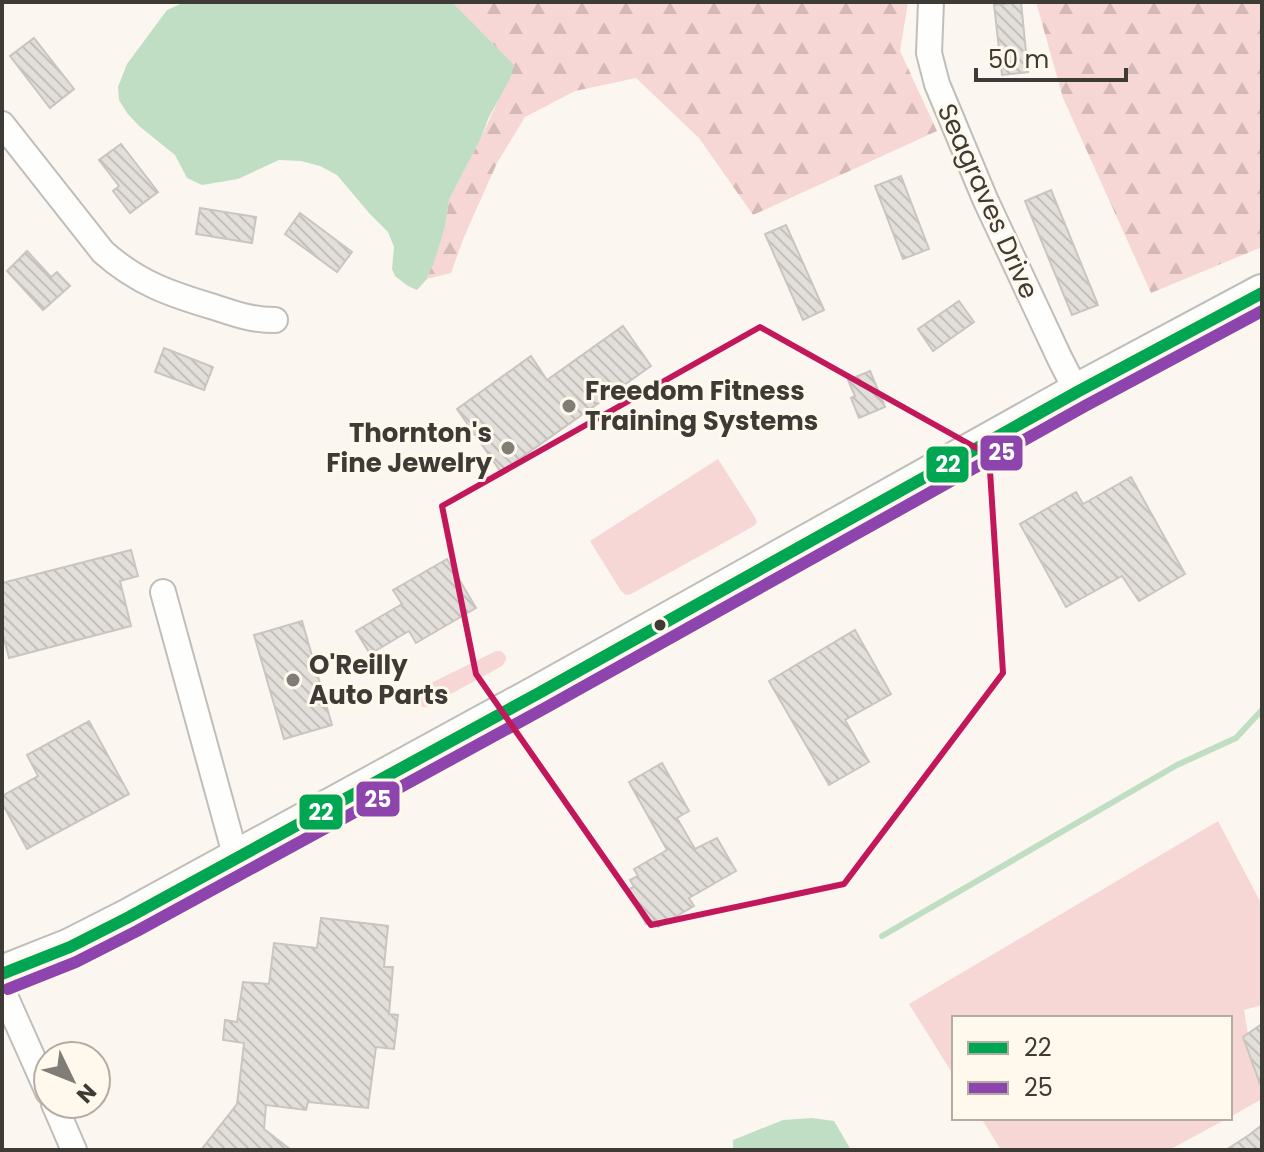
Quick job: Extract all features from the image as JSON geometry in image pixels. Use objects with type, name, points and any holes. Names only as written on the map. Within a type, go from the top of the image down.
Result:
[{"type":"highway","points":[[16,968],[70,947],[129,917],[512,708],[1077,392],[1262,293]]},
{"type":"street","name":"Seagraves Drive","points":[[931,2],[929,53],[937,84],[985,199],[1077,392]]},
{"type":"street","points":[[2,124],[103,252],[120,267],[173,295],[255,320],[275,320]]},
{"type":"street","points":[[163,592],[236,858]]},
{"type":"street","points":[[2,989],[32,1056]]},
{"type":"street","points":[[61,1120],[74,1150]]},
{"type":"highlighted area","points":[[760,327],[989,455],[1003,673],[844,884],[651,925],[476,674],[442,506]]},
{"type":"green space","points":[[452,2],[908,2],[900,51],[937,131],[753,215],[699,138],[636,78],[575,91],[525,117],[497,163],[451,273],[427,279],[445,227],[449,200],[514,66]]},
{"type":"green space","points":[[1036,2],[1262,2],[1262,247],[1151,293],[1063,98]]},
{"type":"green space","points":[[718,459],[757,522],[626,595],[590,541]]},
{"type":"green space","points":[[496,651],[506,656],[502,666],[427,707],[417,703],[414,693],[417,690]]},
{"type":"green space","points":[[1218,821],[1262,905],[1262,1005],[1244,1010],[1248,1034],[1243,1037],[1262,1089],[1262,1099],[1232,1116],[1232,1016],[952,1016],[952,1073],[909,1004]]},
{"type":"green space","points":[[982,1120],[1224,1120],[1169,1150],[1001,1150]]},
{"type":"shaded area","points":[[185,2],[452,2],[514,65],[510,79],[449,200],[435,259],[427,279],[417,290],[395,276],[392,269],[394,247],[388,232],[337,175],[301,161],[279,160],[238,179],[202,185],[187,178],[175,155],[127,113],[119,100],[118,87],[127,64],[167,10]]},
{"type":"shaded area","points":[[812,1118],[834,1121],[851,1150],[733,1150],[733,1140],[783,1120]]},
{"type":"building","points":[[1021,2],[1028,72],[1002,75],[994,5]]},
{"type":"building","points":[[34,38],[74,89],[50,108],[10,56]]},
{"type":"building","points":[[121,144],[158,192],[130,213],[113,191],[119,186],[99,160]]},
{"type":"building","points":[[901,176],[929,249],[903,259],[875,186]]},
{"type":"building","points":[[1051,190],[1098,305],[1072,315],[1025,201]]},
{"type":"building","points":[[200,208],[256,217],[252,243],[196,234]]},
{"type":"building","points":[[300,213],[352,252],[337,272],[285,234]]},
{"type":"building","points":[[786,225],[824,310],[803,320],[765,234]]},
{"type":"building","points":[[27,251],[51,277],[57,272],[70,286],[43,310],[7,271]]},
{"type":"building","points":[[959,301],[974,322],[933,351],[918,329]]},
{"type":"building","points":[[623,326],[651,366],[501,472],[457,409],[531,356],[547,380]]},
{"type":"building","points":[[164,348],[213,367],[204,390],[155,372]]},
{"type":"building","points":[[870,371],[885,407],[859,418],[848,380]]},
{"type":"building","points":[[1131,477],[1185,574],[1139,601],[1122,576],[1066,607],[1020,524],[1076,492],[1083,504]]},
{"type":"building","points":[[131,550],[138,576],[120,581],[131,626],[9,658],[2,631],[2,583]]},
{"type":"building","points":[[447,559],[476,608],[416,643],[409,631],[370,654],[356,631],[402,604],[393,590]]},
{"type":"building","name":"O'Reilly Auto Parts","points":[[302,621],[332,725],[284,739],[254,635]]},
{"type":"building","points":[[855,630],[891,694],[845,720],[869,762],[829,785],[769,681]]},
{"type":"building","points":[[89,721],[129,794],[27,849],[2,803],[2,796],[38,776],[27,755]]},
{"type":"building","points":[[662,763],[689,811],[677,818],[695,849],[717,838],[736,871],[689,898],[694,906],[658,927],[654,920],[646,924],[627,890],[634,887],[630,880],[638,876],[634,869],[667,850],[629,782]]},
{"type":"building","points":[[321,918],[388,926],[384,967],[393,967],[389,1014],[398,1015],[394,1049],[376,1047],[368,1108],[308,1102],[306,1110],[266,1105],[264,1129],[291,1150],[201,1150],[237,1104],[244,1043],[223,1040],[225,1020],[237,1022],[243,982],[269,984],[274,943],[317,948]]},
{"type":"building","points":[[1262,1024],[1262,1084],[1260,1084],[1243,1037]]},
{"type":"building","points":[[1262,1125],[1262,1150],[1226,1150],[1249,1135]]},
{"type":"waterway","points":[[882,936],[1177,765],[1236,738],[1262,710]]},
{"type":"transit line","name":"22","points":[[2,974],[70,947],[129,917],[539,693],[1077,392],[1262,293]]},
{"type":"transit line","name":"25","points":[[8,989],[76,962],[137,931],[1262,311]]},
{"type":"place","name":"Freedom Fitness Training Systems","points":[[569,406]]},
{"type":"place","name":"Thornton's Fine Jewelry","points":[[508,448]]},
{"type":"place","name":"O'Reilly Auto Parts","points":[[293,680]]}]
